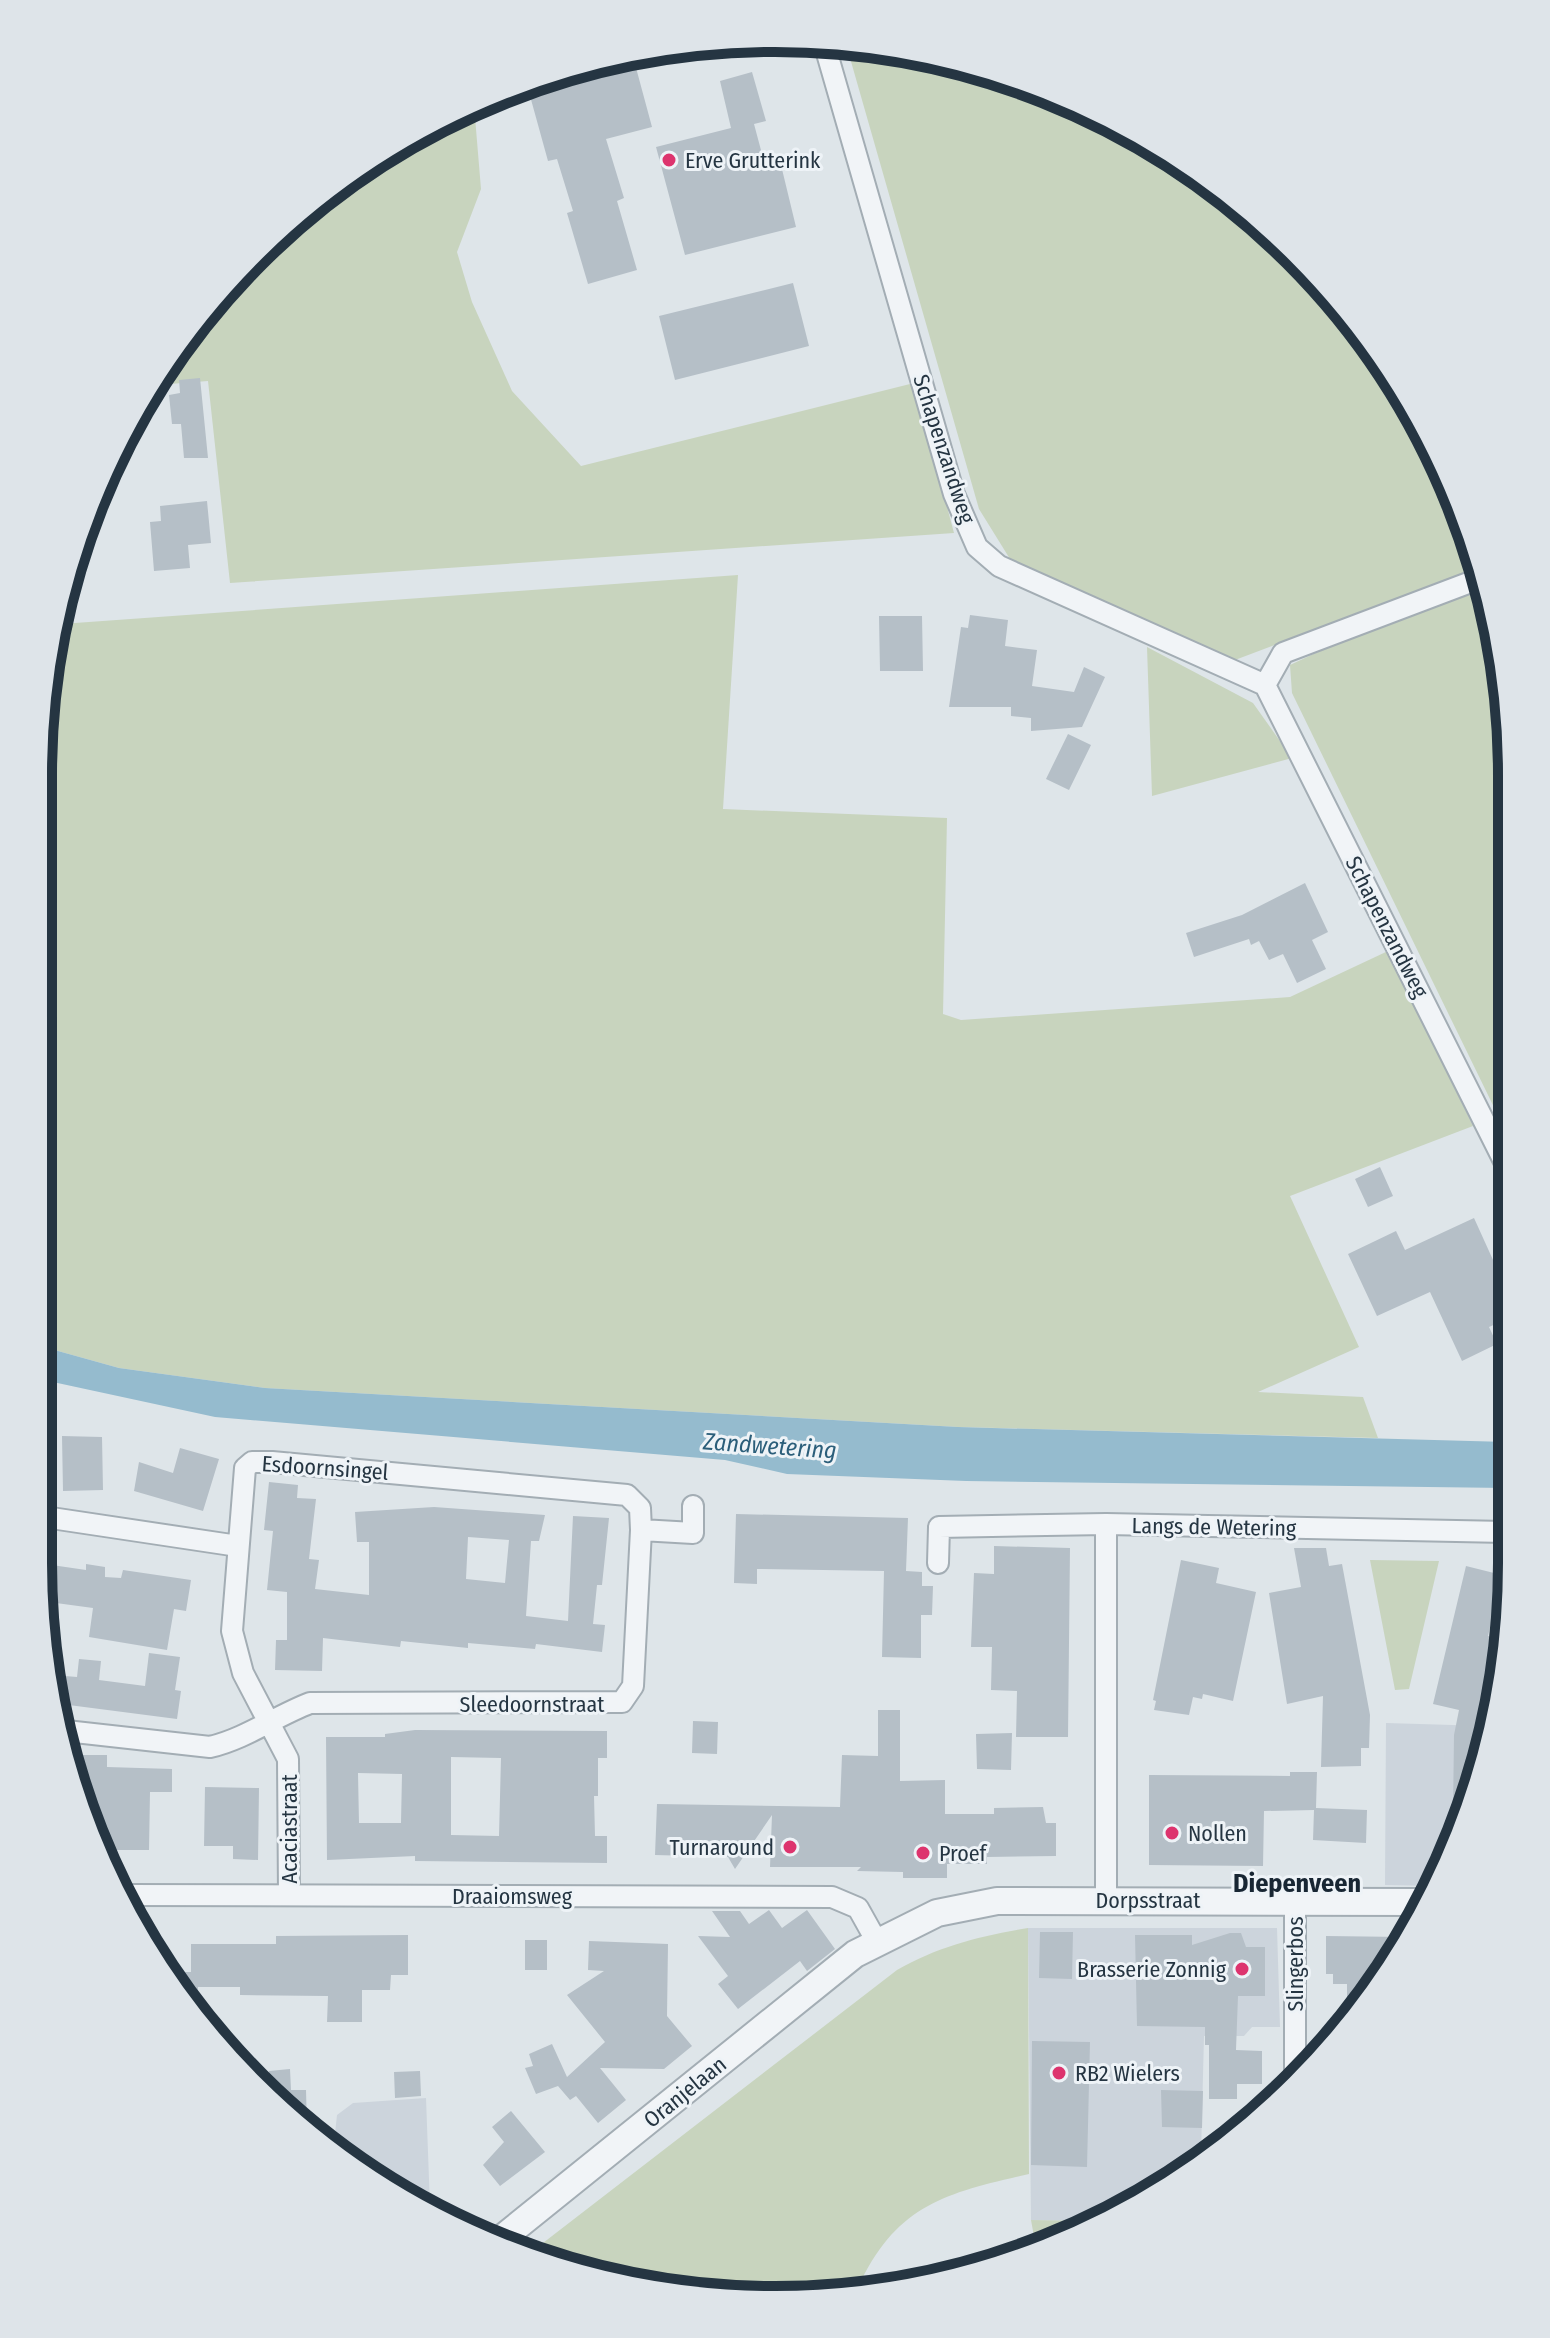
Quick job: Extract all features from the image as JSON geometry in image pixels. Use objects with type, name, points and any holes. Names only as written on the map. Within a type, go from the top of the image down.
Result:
[{"type":"street","name":"Schapenzandweg","points":[[827,54],[954,494],[977,547],[999,566],[1265,685],[1498,1149]]},
{"type":"street","points":[[1265,685],[1283,653],[1471,582]]},
{"type":"street","name":"Esdoornsingel","points":[[269,1720],[243,1673],[232,1631],[242,1482],[245,1468],[252,1462],[627,1495],[640,1508],[641,1530]]},
{"type":"street","points":[[641,1530],[693,1533],[693,1506]]},
{"type":"street","points":[[52,1518],[238,1546]]},
{"type":"street","points":[[938,1563],[939,1527],[1106,1524]]},
{"type":"street","name":"Langs de Wetering","points":[[1106,1900],[1106,1524],[1498,1532]]},
{"type":"street","name":"Sleedoornstraat","points":[[269,1720],[310,1703],[622,1702],[633,1686],[641,1530]]},
{"type":"street","points":[[73,1732],[210,1747],[232,1742],[269,1720]]},
{"type":"street","name":"Acaciastraat","points":[[269,1720],[288,1759],[289,1895]]},
{"type":"street","name":"Draaiomsweg","points":[[133,1895],[832,1897],[858,1908],[877,1942]]},
{"type":"street","name":"Slingerbos","points":[[1295,1899],[1295,2065]]},
{"type":"street","name":"Dorpsstraat","points":[[877,1942],[937,1913],[970,1905],[1106,1900],[1413,1902]]},
{"type":"street","name":"Oranjelaan","points":[[507,2234],[855,1954],[877,1942]]},
{"type":"shaded area","points":[[1386,1723],[1479,1726],[1460,1795],[1422,1886],[1385,1885]]},
{"type":"shaded area","points":[[1028,1928],[1277,1928],[1280,2027],[1252,2027],[1244,2036],[1204,2036],[1201,2147],[1136,2189],[1074,2221],[1031,2220]]},
{"type":"shaded area","points":[[426,2098],[430,2198],[335,2137],[337,2115],[353,2103]]},
{"type":"green space","points":[[850,56],[916,66],[962,77],[1052,107],[1095,127],[1177,174],[1252,231],[1319,298],[1376,373],[1423,455],[1443,498],[1460,543],[1466,572],[1235,660],[1127,618],[1010,559],[979,509]]},
{"type":"green space","points":[[475,118],[481,189],[457,252],[472,302],[512,391],[581,466],[914,383],[954,533],[230,583],[208,381],[167,384],[201,335],[264,264],[298,231],[373,174]]},
{"type":"green space","points":[[738,575],[723,809],[947,818],[943,1014],[961,1020],[1290,997],[1388,951],[1473,1126],[1290,1196],[1359,1347],[1258,1392],[1363,1397],[1378,1438],[958,1427],[265,1388],[119,1368],[52,1349],[52,775],[58,681],[69,623]]},
{"type":"green space","points":[[1474,592],[1492,681],[1496,728],[1498,1115],[1292,693],[1290,665]]},
{"type":"green space","points":[[1147,647],[1253,703],[1292,758],[1152,796]]},
{"type":"green space","points":[[1370,1560],[1439,1561],[1409,1689],[1395,1690]]},
{"type":"green space","points":[[1028,1928],[1029,2174],[972,2188],[926,2207],[888,2239],[862,2281],[775,2286],[681,2280],[634,2272],[539,2246],[897,1970],[928,1954]]},
{"type":"green space","points":[[1031,2220],[1074,2221],[1052,2231],[1034,2238]]},
{"type":"water","name":"Zandwetering","points":[[52,1349],[119,1368],[265,1388],[958,1427],[1498,1442],[1498,1488],[966,1481],[787,1474],[725,1460],[215,1417],[52,1382]]},
{"type":"building","points":[[635,66],[652,127],[606,139],[624,198],[617,201],[637,270],[588,284],[567,213],[573,211],[557,159],[548,161],[530,95]]},
{"type":"building","points":[[752,72],[766,121],[754,124],[766,169],[781,165],[796,227],[685,255],[656,147],[731,128],[720,81]]},
{"type":"building","points":[[793,283],[809,346],[675,380],[659,316]]},
{"type":"building","points":[[200,378],[208,458],[184,458],[181,424],[172,424],[169,395],[180,393],[179,380]]},
{"type":"building","points":[[207,501],[211,543],[188,545],[190,568],[154,571],[150,522],[161,521],[160,506]]},
{"type":"building","points":[[970,615],[1008,620],[1005,646],[1037,650],[1032,686],[1074,692],[1084,667],[1105,677],[1082,727],[1031,731],[1031,718],[1011,716],[1011,707],[949,707],[961,627],[968,628]]},
{"type":"building","points":[[879,616],[922,616],[923,671],[880,671]]},
{"type":"building","points":[[1068,734],[1091,745],[1069,790],[1046,779]]},
{"type":"building","points":[[1305,883],[1328,932],[1312,940],[1326,969],[1297,983],[1283,954],[1269,960],[1259,941],[1251,945],[1249,939],[1194,957],[1186,933],[1242,915]]},
{"type":"building","points":[[1380,1167],[1393,1196],[1368,1207],[1355,1179]]},
{"type":"building","points":[[1474,1218],[1498,1271],[1498,1323],[1489,1327],[1497,1344],[1462,1361],[1430,1292],[1377,1316],[1348,1254],[1396,1231],[1405,1250]]},
{"type":"building","points":[[62,1436],[102,1437],[103,1490],[63,1491]]},
{"type":"building","points":[[180,1448],[219,1459],[203,1511],[134,1491],[139,1462],[173,1473]]},
{"type":"building","points":[[269,1482],[298,1485],[297,1498],[316,1499],[309,1559],[319,1560],[315,1589],[369,1595],[369,1542],[357,1542],[355,1512],[434,1507],[545,1515],[539,1541],[531,1541],[526,1616],[568,1621],[573,1516],[609,1518],[602,1585],[597,1585],[593,1624],[605,1625],[602,1652],[536,1644],[535,1649],[468,1643],[468,1648],[401,1641],[400,1647],[323,1638],[322,1671],[275,1670],[276,1640],[287,1640],[287,1592],[267,1590],[273,1531],[264,1530]],"holes":[[[468,1537],[509,1540],[505,1583],[466,1579]]]},
{"type":"building","points":[[736,1514],[908,1518],[906,1571],[922,1572],[922,1586],[933,1586],[932,1615],[921,1615],[921,1658],[882,1657],[884,1571],[757,1569],[757,1584],[734,1583]]},
{"type":"building","points":[[994,1546],[1070,1548],[1068,1737],[1016,1737],[1017,1691],[991,1690],[992,1647],[971,1647],[974,1573],[994,1574]]},
{"type":"building","points":[[1294,1548],[1326,1548],[1329,1566],[1342,1564],[1370,1715],[1369,1748],[1361,1748],[1361,1766],[1321,1767],[1323,1696],[1287,1704],[1269,1593],[1301,1587]]},
{"type":"building","points":[[1181,1560],[1219,1568],[1216,1583],[1256,1592],[1233,1701],[1203,1694],[1202,1699],[1193,1697],[1189,1715],[1154,1710],[1156,1701],[1153,1700]]},
{"type":"building","points":[[86,1564],[105,1567],[105,1577],[121,1578],[123,1570],[191,1580],[186,1611],[174,1609],[167,1650],[89,1637],[93,1608],[56,1603],[57,1597],[53,1597],[52,1565],[86,1570]]},
{"type":"building","points":[[1466,1566],[1498,1574],[1496,1599],[1488,1636],[1494,1638],[1492,1657],[1484,1704],[1453,1813],[1454,1735],[1459,1710],[1433,1704]]},
{"type":"building","points":[[149,1653],[180,1657],[175,1690],[181,1691],[177,1719],[66,1705],[63,1688],[65,1676],[77,1677],[79,1659],[101,1661],[99,1680],[145,1686]]},
{"type":"building","points":[[878,1710],[900,1710],[900,1781],[945,1780],[945,1814],[994,1814],[994,1808],[1043,1807],[1046,1823],[1056,1823],[1056,1856],[987,1857],[987,1864],[947,1864],[947,1878],[903,1878],[903,1872],[857,1871],[861,1867],[770,1867],[772,1815],[735,1869],[728,1857],[655,1855],[657,1804],[840,1807],[842,1755],[878,1756]]},
{"type":"building","points":[[693,1721],[718,1722],[717,1754],[692,1753]]},
{"type":"building","points":[[415,1730],[607,1731],[607,1758],[598,1758],[598,1796],[594,1796],[595,1836],[607,1836],[607,1863],[415,1861],[415,1856],[327,1860],[326,1737],[385,1737],[385,1734]],"holes":[[[451,1757],[501,1758],[499,1836],[451,1835]],[[358,1773],[402,1774],[401,1823],[359,1823]]]},
{"type":"building","points":[[1012,1733],[1011,1770],[977,1769],[976,1734]]},
{"type":"building","points":[[78,1755],[107,1755],[107,1767],[172,1769],[172,1792],[150,1792],[149,1850],[112,1850]]},
{"type":"building","points":[[1290,1772],[1317,1772],[1316,1808],[1367,1810],[1366,1843],[1313,1840],[1314,1810],[1264,1811],[1263,1866],[1149,1865],[1149,1775],[1290,1776]]},
{"type":"building","points":[[205,1787],[259,1788],[258,1860],[233,1859],[233,1846],[204,1846]]},
{"type":"building","points":[[769,1910],[782,1928],[807,1910],[835,1949],[807,1971],[800,1961],[738,2009],[718,1984],[728,1976],[698,1936],[730,1937],[712,1911],[740,1911],[749,1924]]},
{"type":"building","points":[[1040,1932],[1073,1932],[1072,1979],[1039,1978]]},
{"type":"building","points":[[1230,1933],[1241,1933],[1246,1947],[1265,1947],[1265,1996],[1238,1996],[1236,2050],[1262,2051],[1262,2084],[1237,2084],[1237,2099],[1209,2099],[1209,2045],[1205,2045],[1205,2027],[1137,2026],[1135,1935],[1192,1935],[1192,1945]]},
{"type":"building","points":[[408,1935],[408,1975],[391,1975],[390,1990],[362,1990],[362,2022],[327,2022],[328,1996],[240,1995],[240,1987],[198,1987],[198,1998],[179,1972],[191,1972],[191,1944],[276,1944],[276,1936]]},
{"type":"building","points":[[1326,1936],[1394,1937],[1347,2005],[1347,1984],[1333,1984],[1333,1974],[1326,1974]]},
{"type":"building","points":[[525,1940],[547,1940],[547,1970],[525,1970]]},
{"type":"building","points":[[589,1941],[668,1944],[667,2016],[692,2046],[664,2069],[600,2068],[626,2100],[598,2123],[576,2096],[570,2100],[558,2086],[536,2094],[525,2068],[533,2066],[529,2054],[552,2044],[567,2077],[605,2042],[567,1995],[604,1971],[588,1970]]},
{"type":"building","points":[[1032,2041],[1090,2042],[1087,2167],[1031,2165]]},
{"type":"building","points":[[290,2069],[291,2090],[306,2090],[307,2114],[269,2079],[269,2071]]},
{"type":"building","points":[[420,2071],[421,2096],[395,2098],[394,2072]]},
{"type":"building","points":[[1161,2090],[1203,2091],[1202,2128],[1162,2127]]},
{"type":"building","points":[[511,2111],[545,2152],[500,2186],[483,2165],[504,2142],[492,2127]]},
{"type":"place","name":"Erve Grutterink","points":[[669,160]]},
{"type":"place","name":"Nollen","points":[[1172,1833]]},
{"type":"place","name":"Turnaround","points":[[790,1847]]},
{"type":"place","name":"Proef","points":[[923,1853]]},
{"type":"place","name":"Brasserie Zonnig","points":[[1242,1969]]},
{"type":"place","name":"RB2 Wielers","points":[[1059,2073]]},
{"type":"district","name":"Diepenveen","points":[[1297,1883]]}]
